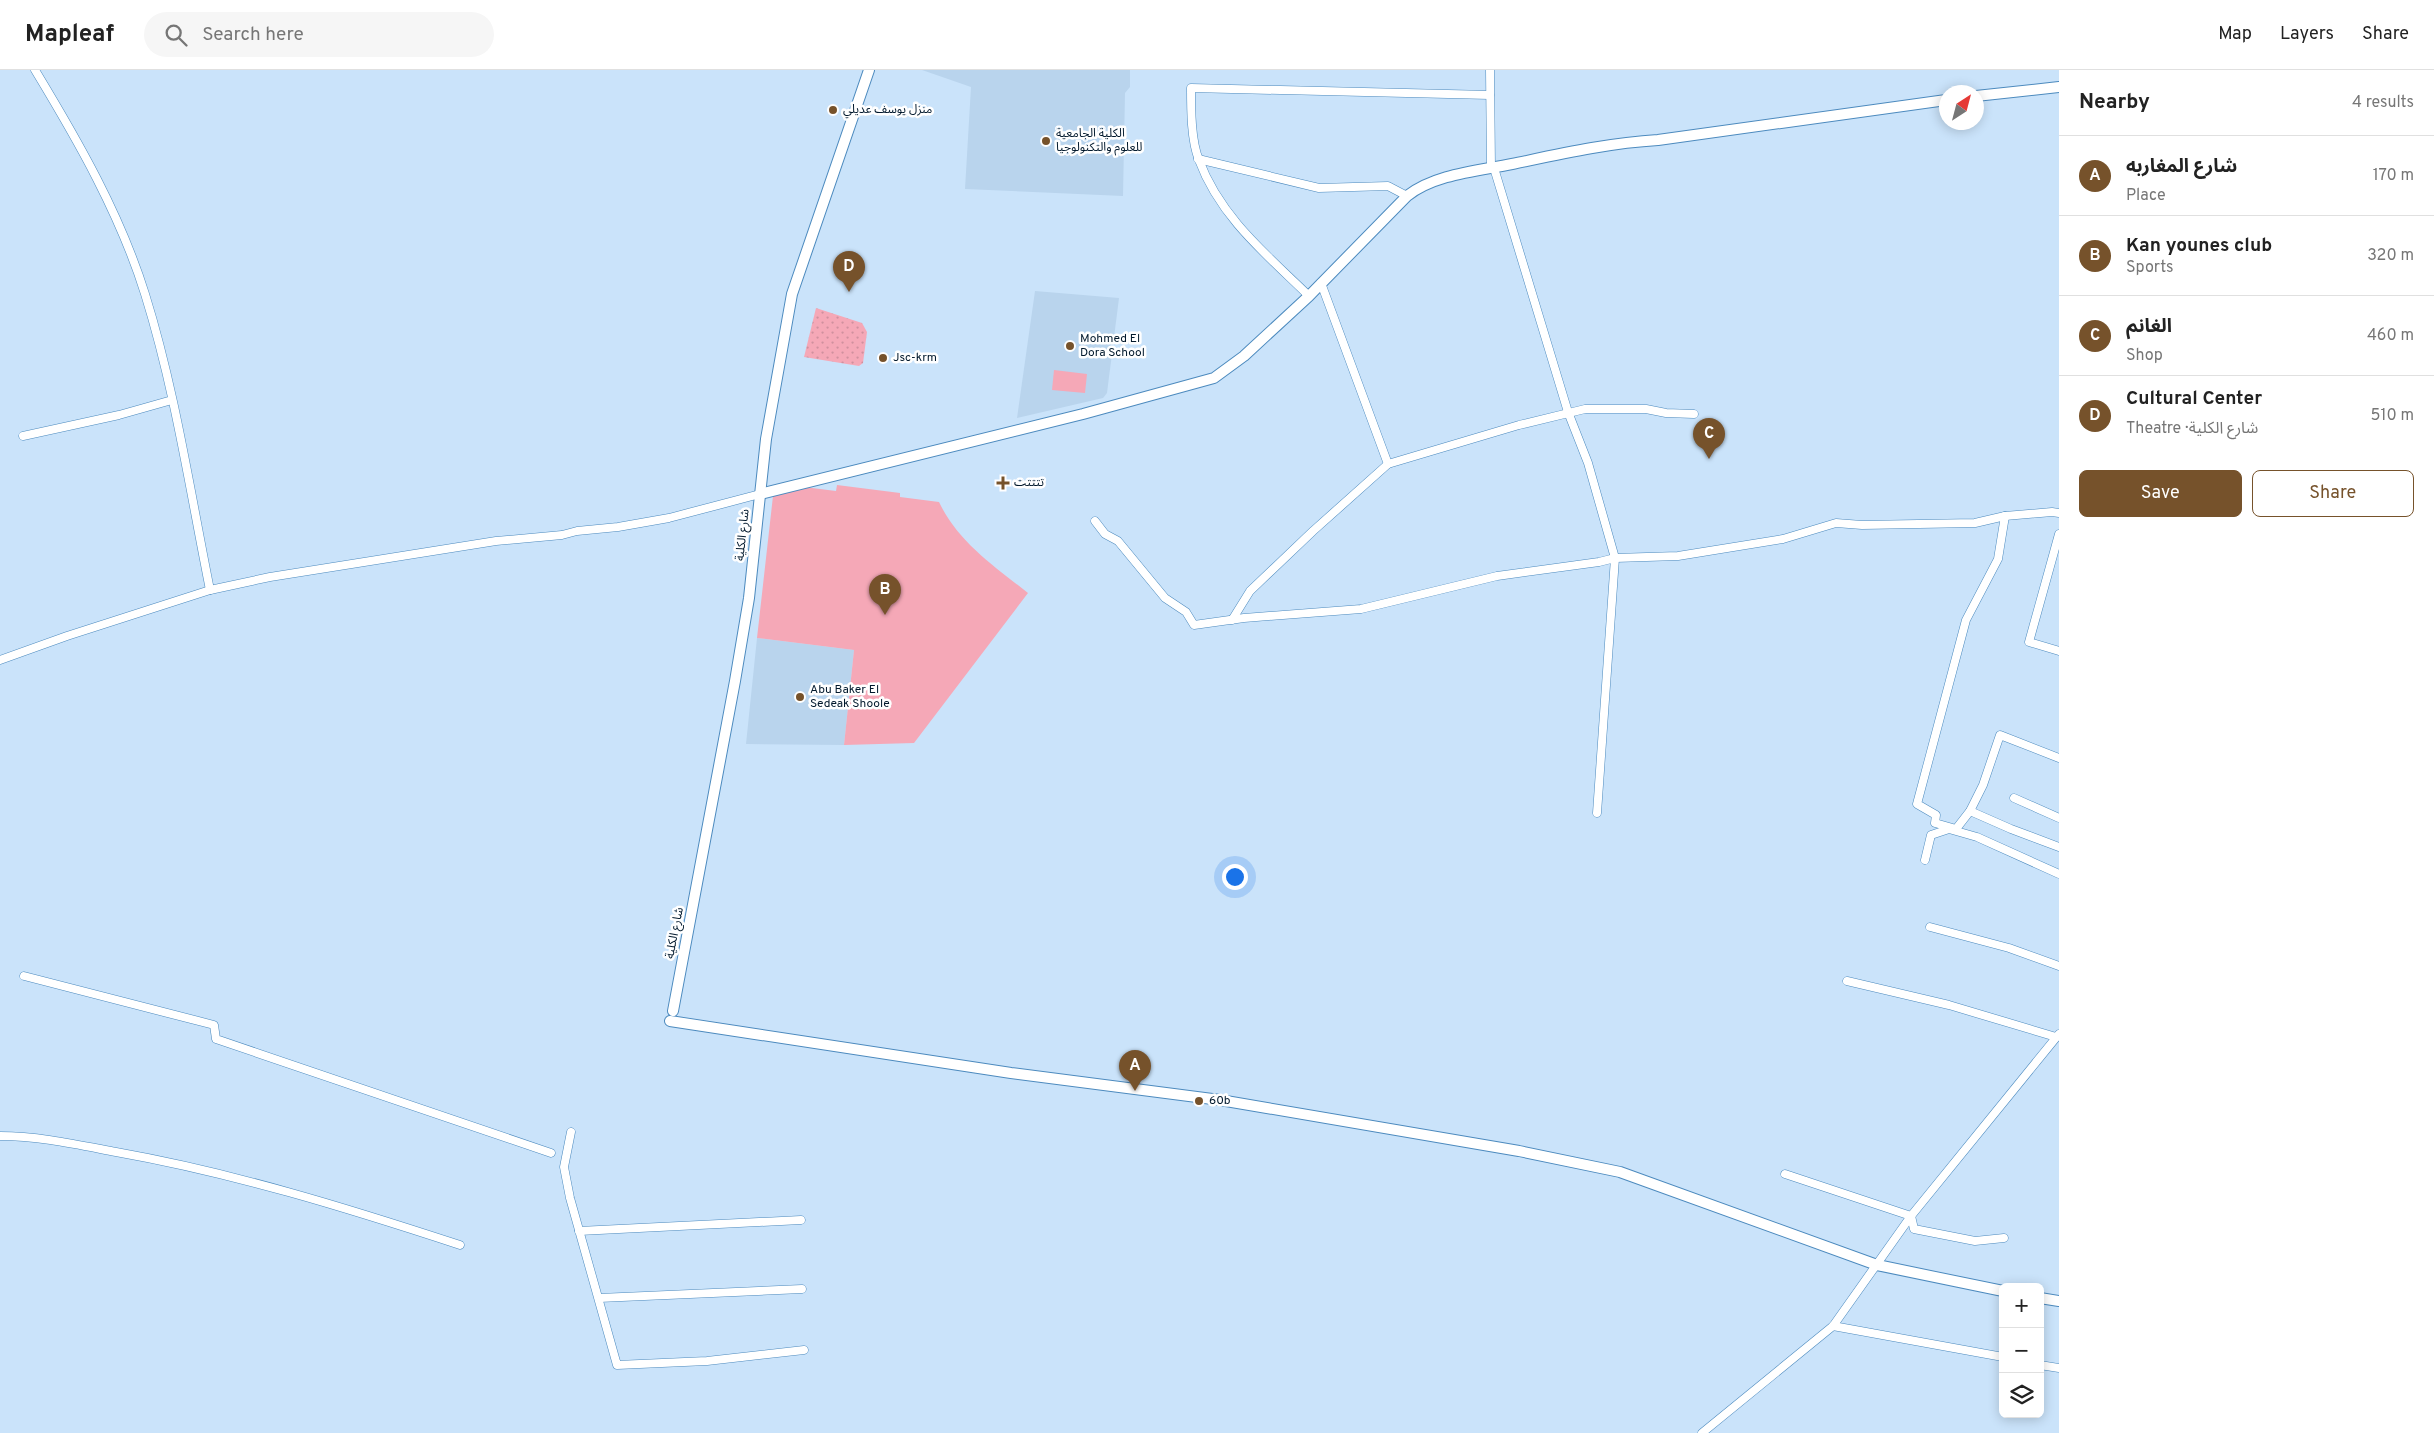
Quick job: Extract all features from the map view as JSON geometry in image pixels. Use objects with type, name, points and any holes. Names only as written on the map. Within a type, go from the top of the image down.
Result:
[{"type":"street","points":[[35,70],[100,184],[145,294],[172,400],[210,590]]},
{"type":"street","name":"شارع الكلية","points":[[673,1011],[735,681],[748,598],[772,396],[792,294],[869,70]]},
{"type":"street","points":[[1490,70],[1492,168],[1568,412],[1588,463],[1615,558],[1597,813]]},
{"type":"street","points":[[1984,95],[2059,87]]},
{"type":"street","points":[[1309,296],[1226,212],[1198,160],[1191,113],[1191,88],[1490,95]]},
{"type":"street","points":[[0,660],[41,647],[67,636],[210,590],[270,577],[496,541],[562,535],[577,530],[618,527],[668,518],[1083,414],[1214,378],[1244,356],[1309,296],[1407,196],[1426,184],[1492,168],[1616,143],[1658,140],[1939,101]]},
{"type":"street","points":[[1198,160],[1319,188],[1388,186],[1407,196]]},
{"type":"street","points":[[1321,283],[1388,464]]},
{"type":"street","points":[[23,436],[119,415],[172,400]]},
{"type":"street","points":[[1232,620],[1250,591],[1388,464],[1568,412],[1607,407],[1694,414]]},
{"type":"street","points":[[1095,520],[1105,534],[1118,541],[1165,598],[1186,612],[1194,626],[1232,620],[1361,609],[1497,576],[1599,562],[1615,558],[1678,556],[1783,539],[1836,523],[1862,525],[1975,523],[2005,516],[2059,513]]},
{"type":"street","points":[[2005,516],[1998,559],[1966,620],[1917,804],[1936,815],[1935,823],[1956,829],[1970,811],[1982,785],[2000,735],[2059,758]]},
{"type":"street","points":[[2059,534],[2029,642],[2059,651]]},
{"type":"street","points":[[2014,798],[2059,818]]},
{"type":"street","points":[[1970,811],[2059,846]]},
{"type":"street","points":[[1925,860],[1931,835],[1949,829],[1977,837],[2059,874]]},
{"type":"street","points":[[1930,927],[2009,948],[2059,966]]},
{"type":"street","points":[[24,976],[214,1025],[216,1039],[551,1153]]},
{"type":"street","points":[[1702,1433],[1833,1326],[1911,1216],[2058,1036],[1847,981]]},
{"type":"street","points":[[670,1021],[798,1042],[1220,1100],[1519,1151],[1620,1172],[1877,1266],[1999,1290]]},
{"type":"street","points":[[571,1132],[564,1167],[579,1231],[617,1365],[707,1360],[804,1350]]},
{"type":"street","points":[[0,1136],[80,1145],[190,1165],[354,1210],[460,1245]]},
{"type":"street","points":[[1785,1174],[1911,1216]]},
{"type":"street","points":[[1911,1216],[1914,1229],[1975,1241],[2004,1238]]},
{"type":"street","points":[[579,1231],[801,1220]]},
{"type":"street","points":[[599,1298],[802,1290]]},
{"type":"street","points":[[2044,1299],[2059,1301]]},
{"type":"street","points":[[1833,1326],[1999,1356]]},
{"type":"street","points":[[2044,1366],[2059,1368]]},
{"type":"shaded area","name":"الكلية الجامعية للعلوم والتكنولوجيا","points":[[922,70],[1130,70],[1130,87],[1125,93],[1123,196],[965,189],[971,87]]},
{"type":"shaded area","name":"Mohmed El Dora School","points":[[1035,291],[1119,298],[1107,393],[1103,398],[1017,418]]},
{"type":"shaded area","points":[[816,308],[862,323],[867,332],[863,363],[859,366],[804,357]]},
{"type":"shaded area","points":[[1054,370],[1087,374],[1085,393],[1052,390]]},
{"type":"shaded area","points":[[837,485],[900,493],[900,497],[939,502],[956,529],[967,541],[990,563],[1028,593],[914,743],[844,745],[854,650],[757,638],[773,496],[781,488],[804,487],[836,491]]},
{"type":"shaded area","name":"Abu Baker El Sedeak Shoole","points":[[757,638],[854,650],[844,745],[746,744]]},
{"type":"place","name":"منزل يوسف عديلي","points":[[833,110]]},
{"type":"place","name":"الكلية الجامعية للعلوم والتكنولوجيا","points":[[1046,141]]},
{"type":"place","name":"Cultural Center","points":[[849,292]]},
{"type":"place","name":"Mohmed El Dora School","points":[[1070,346]]},
{"type":"place","name":"Jsc-krm","points":[[883,358]]},
{"type":"place","name":"الغانم","points":[[1709,459]]},
{"type":"place","name":"تتتتت","points":[[1003,483]]},
{"type":"place","name":"Kan younes club","points":[[885,615]]},
{"type":"place","name":"Abu Baker El Sedeak Shoole","points":[[800,697]]},
{"type":"place","name":"شارع المغاربه","points":[[1135,1091]]},
{"type":"place","name":"60b","points":[[1199,1101]]}]
